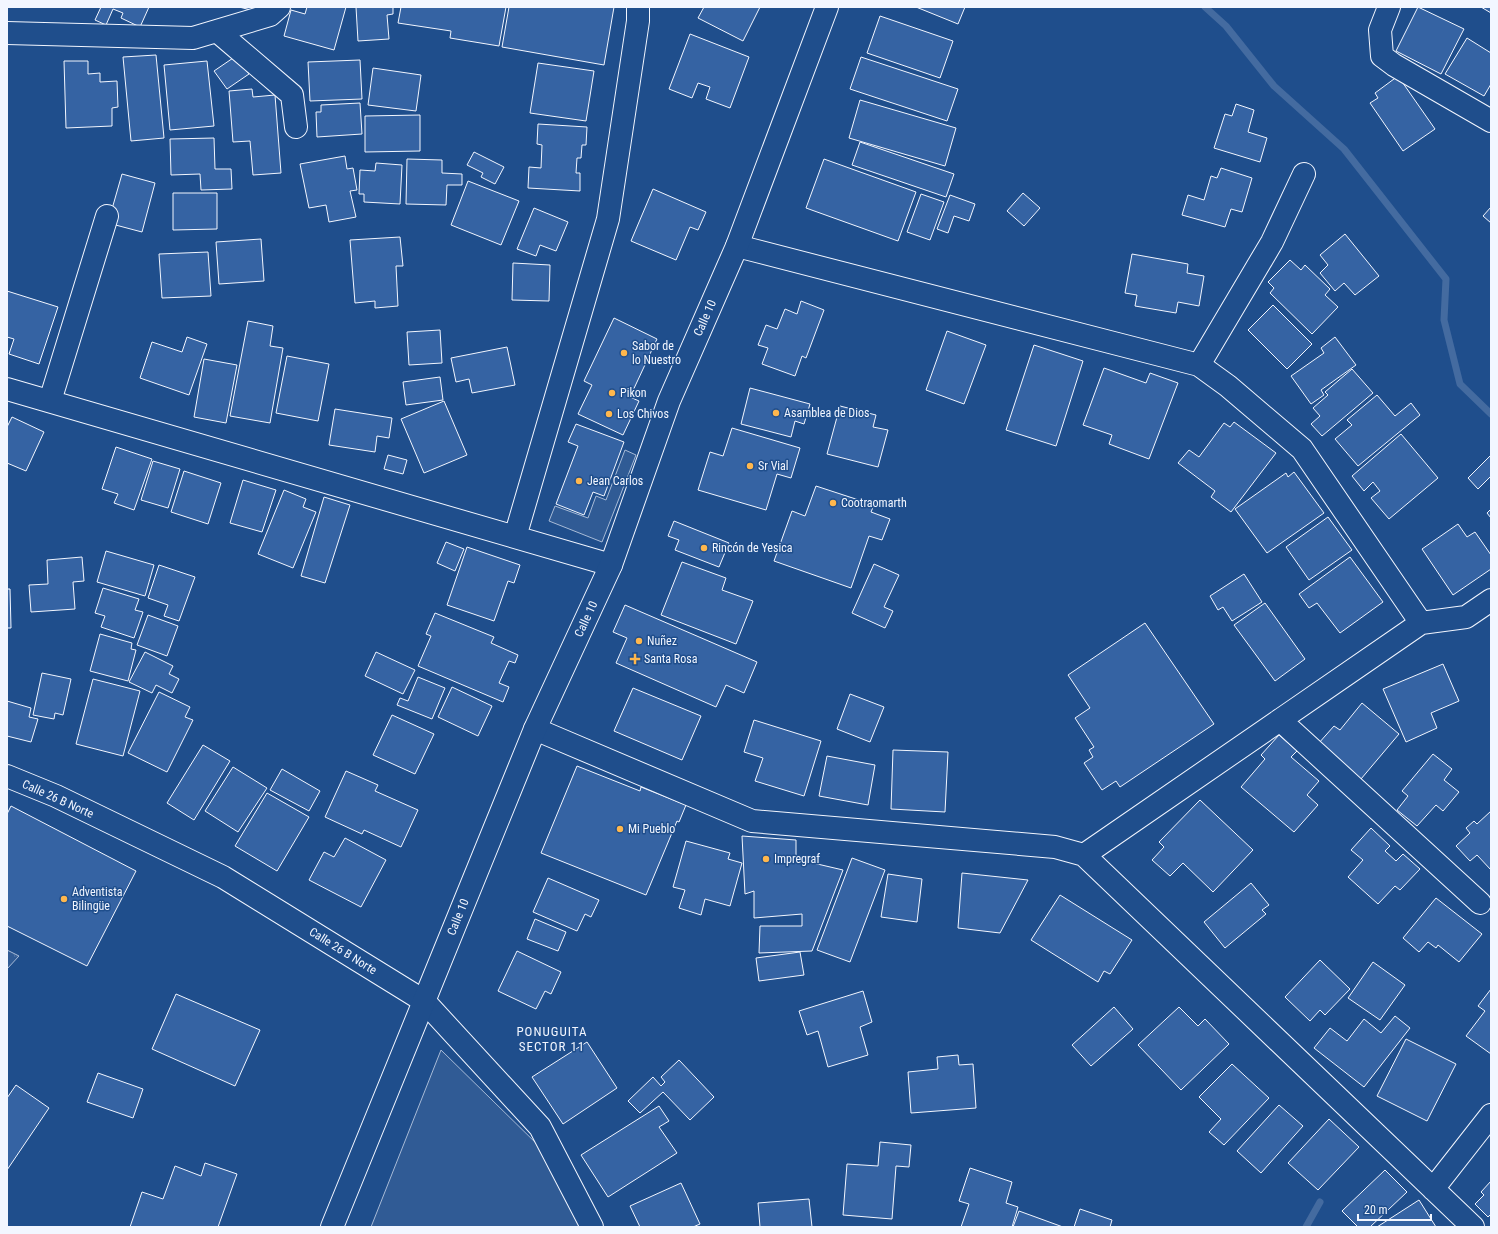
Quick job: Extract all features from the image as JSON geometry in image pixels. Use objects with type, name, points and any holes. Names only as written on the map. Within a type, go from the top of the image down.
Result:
[{"type":"street","points":[[7,33],[193,38],[270,15],[279,7]]},
{"type":"street","points":[[515,537],[608,219],[638,20],[638,7]]},
{"type":"street","name":"Calle 10","points":[[332,1227],[535,729],[611,565],[669,401],[737,246],[827,7]]},
{"type":"street","points":[[1389,7],[1380,30],[1382,56],[1394,65],[1491,121]]},
{"type":"street","points":[[217,31],[292,95],[296,127]]},
{"type":"street","points":[[1199,365],[1272,242],[1304,174]]},
{"type":"street","points":[[50,401],[107,216]]},
{"type":"street","points":[[737,246],[1199,365],[1228,386],[1302,449],[1421,623]]},
{"type":"street","points":[[7,389],[611,565]]},
{"type":"street","points":[[1084,855],[1421,623],[1466,617],[1491,600]]},
{"type":"street","points":[[1280,720],[1480,903]]},
{"type":"street","points":[[535,729],[752,821],[1055,847],[1084,855],[1473,1227]]},
{"type":"street","name":"Calle 26 B Norte","points":[[7,776],[56,796],[223,877],[424,1001],[540,1127],[592,1227]]},
{"type":"street","points":[[1433,1188],[1491,1115]]},
{"type":"green space","points":[[7,950],[19,956],[7,969]]},
{"type":"shaded area","points":[[625,450],[636,455],[602,542],[549,521],[555,506],[588,518],[596,496],[606,500]]},
{"type":"shaded area","points":[[441,1050],[542,1149],[580,1227],[371,1227]]},
{"type":"building","points":[[101,7],[149,7],[140,27],[121,18],[123,13],[113,9],[106,25],[95,20]]},
{"type":"building","points":[[239,7],[256,7],[255,11]]},
{"type":"building","points":[[307,7],[346,7],[334,50],[284,36],[291,10],[305,14]]},
{"type":"building","points":[[356,7],[393,7],[393,14],[387,15],[389,39],[358,41]]},
{"type":"building","points":[[401,7],[506,7],[499,46],[450,38],[451,31],[398,23]]},
{"type":"building","points":[[509,7],[614,7],[604,65],[502,47]]},
{"type":"building","points":[[704,7],[760,7],[743,41],[698,18]]},
{"type":"building","points":[[916,7],[965,7],[958,24]]},
{"type":"building","points":[[1418,7],[1464,29],[1441,74],[1396,51]]},
{"type":"building","points":[[1481,7],[1491,7],[1491,13]]},
{"type":"building","points":[[880,16],[953,41],[940,78],[867,53]]},
{"type":"building","points":[[690,34],[749,57],[730,108],[706,99],[710,87],[698,83],[692,98],[669,89]]},
{"type":"building","points":[[1467,38],[1491,53],[1491,84],[1484,96],[1445,74]]},
{"type":"building","points":[[156,55],[164,138],[131,141],[123,57]]},
{"type":"building","points":[[236,56],[249,74],[227,89],[214,71]]},
{"type":"building","points":[[861,57],[958,89],[947,121],[850,89]]},
{"type":"building","points":[[360,60],[362,99],[310,101],[308,62]]},
{"type":"building","points":[[64,61],[88,61],[88,74],[100,73],[100,82],[117,81],[118,107],[112,108],[112,126],[66,128]]},
{"type":"building","points":[[207,61],[214,126],[170,130],[164,65]]},
{"type":"building","points":[[538,63],[594,71],[586,121],[530,113]]},
{"type":"building","points":[[373,68],[421,75],[416,111],[368,105]]},
{"type":"building","points":[[1398,76],[1435,129],[1403,151],[1370,103],[1378,98],[1375,93]]},
{"type":"building","points":[[252,89],[253,97],[275,95],[281,173],[253,175],[250,141],[233,142],[229,91]]},
{"type":"building","points":[[860,100],[956,128],[945,166],[849,138]]},
{"type":"building","points":[[360,103],[362,134],[317,137],[316,112],[321,112],[321,105]]},
{"type":"building","points":[[1236,104],[1254,110],[1248,132],[1267,138],[1260,162],[1214,148],[1225,114],[1232,116]]},
{"type":"building","points":[[420,115],[420,151],[365,152],[365,116]]},
{"type":"building","points":[[538,124],[587,127],[586,145],[582,145],[581,158],[577,158],[576,173],[580,173],[580,191],[528,188],[529,167],[541,168],[542,145],[537,144]]},
{"type":"building","points":[[214,138],[215,169],[231,169],[232,189],[201,190],[200,174],[171,175],[170,139]]},
{"type":"building","points":[[860,142],[954,174],[946,197],[852,165]]},
{"type":"building","points":[[474,152],[504,167],[495,184],[481,177],[483,173],[467,165]]},
{"type":"building","points":[[345,156],[347,169],[353,168],[357,190],[350,191],[356,217],[329,222],[326,205],[309,208],[300,164]]},
{"type":"building","points":[[407,159],[442,160],[442,173],[462,174],[462,185],[447,185],[446,205],[406,204]]},
{"type":"building","points":[[824,159],[916,192],[898,241],[806,208]]},
{"type":"building","points":[[376,163],[402,165],[400,204],[364,202],[364,194],[359,194],[360,170],[375,171]]},
{"type":"building","points":[[1221,168],[1252,178],[1242,212],[1231,209],[1225,227],[1182,215],[1188,195],[1204,200],[1211,176],[1217,178]]},
{"type":"building","points":[[122,174],[155,183],[142,232],[108,223]]},
{"type":"building","points":[[468,181],[519,201],[501,245],[451,225]]},
{"type":"building","points":[[653,189],[706,212],[698,230],[690,227],[676,260],[631,241]]},
{"type":"building","points":[[173,193],[217,193],[217,229],[173,230]]},
{"type":"building","points":[[1023,193],[1040,208],[1024,226],[1007,211]]},
{"type":"building","points":[[921,194],[944,202],[930,240],[907,232]]},
{"type":"building","points":[[950,195],[975,204],[969,221],[954,216],[948,233],[937,229]]},
{"type":"building","points":[[1491,207],[1491,223],[1483,216]]},
{"type":"building","points":[[534,208],[568,222],[556,251],[540,245],[536,256],[517,249]]},
{"type":"building","points":[[1345,234],[1379,276],[1355,295],[1344,283],[1335,291],[1320,273],[1328,265],[1320,255]]},
{"type":"building","points":[[400,237],[403,266],[396,266],[398,306],[375,308],[375,301],[355,303],[350,240]]},
{"type":"building","points":[[261,239],[264,281],[219,284],[216,242]]},
{"type":"building","points":[[208,252],[211,296],[162,298],[159,254]]},
{"type":"building","points":[[1132,254],[1188,264],[1187,273],[1204,276],[1199,306],[1178,302],[1176,313],[1135,306],[1137,295],[1125,293]]},
{"type":"building","points":[[1290,260],[1301,270],[1305,265],[1330,289],[1325,295],[1338,307],[1312,334],[1270,293],[1274,288],[1268,282]]},
{"type":"building","points":[[513,263],[550,265],[549,301],[512,300]]},
{"type":"building","points":[[7,291],[58,307],[39,364],[9,354],[14,339],[7,337]]},
{"type":"building","points":[[801,301],[824,310],[806,358],[802,356],[795,376],[762,364],[768,348],[758,345],[766,325],[777,329],[785,309],[797,314]]},
{"type":"building","points":[[1273,305],[1312,344],[1287,369],[1248,330]]},
{"type":"building","points":[[614,318],[657,339],[630,397],[639,401],[623,435],[578,414],[592,385],[584,381]]},
{"type":"building","points":[[248,321],[273,326],[270,346],[283,348],[270,423],[230,416]]},
{"type":"building","points":[[440,330],[442,363],[409,365],[407,332]]},
{"type":"building","points":[[947,331],[986,345],[964,404],[926,390]]},
{"type":"building","points":[[187,337],[207,344],[189,395],[140,378],[152,342],[182,352]]},
{"type":"building","points":[[1335,337],[1356,365],[1321,390],[1324,395],[1311,404],[1291,376],[1324,353],[1321,348]]},
{"type":"building","points":[[1034,345],[1083,361],[1056,446],[1006,430]]},
{"type":"building","points":[[507,347],[515,385],[472,393],[469,379],[456,382],[451,358]]},
{"type":"building","points":[[287,356],[329,364],[318,421],[276,413]]},
{"type":"building","points":[[204,359],[237,365],[226,423],[194,417]]},
{"type":"building","points":[[1104,368],[1146,383],[1150,373],[1178,383],[1149,459],[1109,444],[1112,435],[1083,425]]},
{"type":"building","points":[[1352,369],[1373,393],[1322,436],[1311,424],[1320,416],[1313,408],[1328,395],[1325,392]]},
{"type":"building","points":[[440,377],[443,400],[406,405],[403,382]]},
{"type":"building","name":"Asamblea de Dios","points":[[750,388],[810,404],[804,424],[795,421],[791,437],[741,424]]},
{"type":"building","points":[[1377,395],[1395,416],[1411,403],[1420,415],[1358,466],[1335,439],[1352,425],[1347,420]]},
{"type":"building","points":[[444,401],[467,455],[424,473],[401,419]]},
{"type":"building","points":[[840,406],[876,415],[873,427],[888,430],[878,467],[827,454]]},
{"type":"building","points":[[335,409],[392,418],[389,438],[377,436],[375,452],[329,445]]},
{"type":"building","points":[[12,417],[44,432],[26,471],[7,463],[7,427]]},
{"type":"building","points":[[1234,422],[1276,453],[1231,512],[1211,497],[1215,491],[1178,463],[1189,450],[1199,457],[1224,423],[1230,427]]},
{"type":"building","points":[[576,424],[624,442],[604,496],[593,492],[584,515],[556,504],[578,446],[568,442]]},
{"type":"building","points":[[732,428],[800,448],[791,478],[777,474],[766,510],[698,490],[710,452],[723,456]]},
{"type":"building","points":[[1401,434],[1438,478],[1389,519],[1371,498],[1380,491],[1373,482],[1364,491],[1352,476]]},
{"type":"building","points":[[116,447],[152,459],[134,510],[114,503],[118,494],[102,489]]},
{"type":"building","points":[[388,455],[407,460],[403,474],[384,469]]},
{"type":"building","points":[[1491,455],[1491,476],[1478,489],[1468,478]]},
{"type":"building","points":[[153,461],[180,469],[168,508],[141,500]]},
{"type":"building","points":[[184,471],[221,483],[208,524],[171,512]]},
{"type":"building","points":[[1294,472],[1324,513],[1267,553],[1235,509],[1286,473],[1288,477]]},
{"type":"building","points":[[243,480],[276,490],[262,532],[230,523]]},
{"type":"building","points":[[816,486],[874,505],[871,512],[890,519],[882,540],[869,536],[851,588],[774,561],[792,511],[805,516]]},
{"type":"building","points":[[284,490],[306,499],[303,507],[316,512],[293,568],[258,554]]},
{"type":"building","points":[[324,497],[350,505],[325,583],[301,576]]},
{"type":"building","points":[[1491,509],[1491,518],[1487,513]]},
{"type":"building","points":[[1328,517],[1352,550],[1309,580],[1286,547]]},
{"type":"building","points":[[674,521],[729,543],[719,567],[675,550],[679,540],[668,536]]},
{"type":"building","points":[[1458,524],[1467,537],[1475,532],[1491,555],[1491,569],[1453,595],[1422,549]]},
{"type":"building","points":[[446,542],[464,549],[455,571],[437,563]]},
{"type":"building","points":[[467,547],[520,565],[514,583],[508,581],[494,621],[447,605]]},
{"type":"building","points":[[106,551],[154,565],[145,596],[97,582]]},
{"type":"building","points":[[82,557],[84,581],[73,582],[75,609],[31,612],[29,585],[48,584],[47,560]]},
{"type":"building","points":[[1350,557],[1383,602],[1340,633],[1317,603],[1309,608],[1299,594]]},
{"type":"building","points":[[682,562],[726,578],[722,590],[753,601],[736,644],[661,615]]},
{"type":"building","points":[[874,564],[899,575],[884,607],[893,611],[885,628],[852,613]]},
{"type":"building","points":[[159,565],[195,577],[179,621],[164,616],[168,605],[148,598]]},
{"type":"building","points":[[1244,574],[1262,602],[1232,621],[1223,607],[1218,610],[1210,596]]},
{"type":"building","points":[[103,588],[139,599],[135,610],[143,612],[134,638],[101,627],[105,616],[95,613]]},
{"type":"building","points":[[7,589],[10,589],[11,628],[7,628]]},
{"type":"building","points":[[1265,603],[1305,659],[1275,681],[1234,625]]},
{"type":"building","points":[[625,605],[757,662],[744,693],[726,685],[716,707],[616,663],[627,638],[613,632]]},
{"type":"building","points":[[435,613],[494,637],[491,643],[518,655],[515,663],[509,661],[499,683],[509,687],[503,702],[418,666],[431,636],[426,634]]},
{"type":"building","points":[[148,615],[178,626],[167,656],[137,645]]},
{"type":"building","points":[[1145,623],[1214,724],[1120,787],[1116,781],[1102,790],[1084,763],[1093,757],[1089,750],[1094,747],[1075,718],[1090,708],[1068,675]]},
{"type":"building","points":[[100,634],[132,643],[131,649],[136,650],[128,681],[90,671]]},
{"type":"building","points":[[145,652],[173,666],[169,674],[179,679],[172,693],[156,685],[152,693],[129,682]]},
{"type":"building","points":[[376,652],[415,670],[403,694],[365,676]]},
{"type":"building","points":[[1443,664],[1459,701],[1431,713],[1437,728],[1406,742],[1383,689]]},
{"type":"building","points":[[42,673],[71,679],[63,715],[55,713],[54,719],[33,715]]},
{"type":"building","points":[[418,677],[445,688],[432,719],[397,705],[400,698],[408,701]]},
{"type":"building","points":[[93,679],[140,691],[123,756],[76,744]]},
{"type":"building","points":[[452,687],[492,706],[478,736],[438,717]]},
{"type":"building","points":[[633,688],[701,716],[682,760],[614,731]]},
{"type":"building","points":[[159,692],[190,707],[185,717],[193,720],[167,772],[128,753]]},
{"type":"building","points":[[850,694],[884,707],[870,742],[837,729]]},
{"type":"building","points":[[7,701],[31,708],[29,717],[38,719],[31,742],[7,736]]},
{"type":"building","points":[[1362,703],[1399,734],[1361,779],[1318,744],[1334,726],[1340,730]]},
{"type":"building","points":[[392,715],[434,734],[415,774],[373,755]]},
{"type":"building","points":[[754,720],[821,741],[804,796],[755,781],[763,758],[744,752]]},
{"type":"building","points":[[1279,735],[1297,751],[1291,757],[1319,781],[1307,795],[1318,805],[1294,832],[1241,787],[1265,759],[1261,755]]},
{"type":"building","points":[[203,745],[230,761],[194,820],[167,803]]},
{"type":"building","points":[[893,750],[948,752],[945,812],[891,809]]},
{"type":"building","points":[[1433,754],[1452,769],[1444,780],[1459,792],[1443,811],[1436,805],[1417,826],[1397,810],[1408,796],[1402,791]]},
{"type":"building","points":[[827,756],[875,765],[868,805],[819,796]]},
{"type":"building","points":[[577,766],[640,791],[641,787],[686,805],[679,822],[677,821],[646,895],[541,853]]},
{"type":"building","points":[[233,767],[267,788],[238,832],[205,811]]},
{"type":"building","points":[[282,769],[320,791],[309,811],[270,790]]},
{"type":"building","points":[[346,771],[378,785],[375,791],[418,810],[401,847],[364,830],[362,834],[325,817]]},
{"type":"building","points":[[267,793],[309,817],[277,871],[235,846]]},
{"type":"building","points":[[1200,800],[1253,850],[1213,892],[1183,863],[1170,876],[1152,860],[1164,847],[1159,842]]},
{"type":"building","name":"Adventista Bilingüe","points":[[11,806],[136,871],[87,966],[7,926],[7,814]]},
{"type":"building","points":[[1491,811],[1491,870],[1477,855],[1470,861],[1456,846],[1470,833],[1466,828],[1474,821],[1477,824]]},
{"type":"building","points":[[1371,828],[1390,846],[1385,851],[1396,861],[1403,854],[1420,869],[1400,890],[1395,886],[1378,904],[1348,877],[1363,860],[1351,850]]},
{"type":"building","points":[[742,836],[796,840],[796,859],[843,870],[812,951],[759,953],[760,926],[802,926],[802,914],[754,918],[754,891],[745,894]]},
{"type":"building","points":[[345,838],[386,860],[361,907],[309,880],[324,852],[334,857]]},
{"type":"building","points":[[686,841],[730,853],[728,859],[742,863],[730,906],[705,899],[701,915],[679,908],[685,890],[673,887]]},
{"type":"building","points":[[852,858],[885,870],[850,962],[817,950]]},
{"type":"building","points":[[962,873],[1028,880],[1000,933],[958,928]]},
{"type":"building","points":[[888,874],[922,879],[917,922],[881,917]]},
{"type":"building","points":[[548,878],[599,900],[591,917],[585,914],[577,931],[533,912]]},
{"type":"building","points":[[1251,883],[1269,905],[1262,910],[1266,914],[1225,948],[1204,922]]},
{"type":"building","points":[[1060,895],[1132,940],[1110,974],[1104,971],[1098,982],[1031,940]]},
{"type":"building","points":[[1436,898],[1482,934],[1459,962],[1438,945],[1436,948],[1428,942],[1419,952],[1403,938]]},
{"type":"building","points":[[535,919],[566,932],[558,951],[527,939]]},
{"type":"building","points":[[517,951],[561,972],[551,994],[545,991],[536,1009],[498,991]]},
{"type":"building","points":[[800,952],[804,975],[759,981],[756,958]]},
{"type":"building","points":[[1320,960],[1350,989],[1325,1015],[1320,1010],[1310,1021],[1285,997]]},
{"type":"building","points":[[1373,962],[1405,985],[1380,1020],[1348,998]]},
{"type":"building","points":[[1491,989],[1491,1054],[1466,1036],[1485,1011],[1478,1006]]},
{"type":"building","points":[[863,991],[872,1022],[860,1027],[868,1055],[828,1067],[818,1031],[807,1035],[799,1011]]},
{"type":"building","points":[[176,994],[260,1030],[235,1086],[152,1049]]},
{"type":"building","points":[[1114,1007],[1133,1029],[1091,1066],[1072,1045]]},
{"type":"building","points":[[1179,1007],[1198,1026],[1205,1019],[1229,1044],[1181,1090],[1138,1045]]},
{"type":"building","points":[[1395,1016],[1410,1028],[1364,1087],[1314,1048],[1330,1028],[1347,1041],[1364,1019],[1381,1033]]},
{"type":"building","points":[[1406,1039],[1456,1064],[1427,1121],[1377,1096]]},
{"type":"building","points":[[587,1042],[617,1088],[563,1124],[532,1077]]},
{"type":"building","points":[[958,1055],[959,1065],[973,1064],[976,1108],[911,1113],[908,1072],[938,1069],[937,1057]]},
{"type":"building","points":[[679,1060],[714,1097],[690,1120],[663,1092],[640,1113],[628,1101],[653,1077],[661,1086],[665,1082],[661,1077]]},
{"type":"building","points":[[1232,1064],[1269,1098],[1224,1145],[1209,1132],[1221,1119],[1199,1097]]},
{"type":"building","points":[[98,1073],[143,1089],[133,1118],[87,1102]]},
{"type":"building","points":[[16,1085],[49,1108],[7,1170],[7,1098]]},
{"type":"building","points":[[1279,1105],[1303,1126],[1261,1173],[1237,1151]]},
{"type":"building","points":[[659,1106],[669,1121],[659,1127],[677,1153],[608,1197],[581,1155]]},
{"type":"building","points":[[1329,1119],[1359,1147],[1318,1190],[1288,1163]]},
{"type":"building","points":[[880,1142],[911,1145],[909,1167],[896,1166],[892,1219],[843,1215],[847,1164],[878,1166]]},
{"type":"building","points":[[205,1163],[237,1174],[218,1227],[130,1227],[142,1192],[163,1199],[175,1166],[201,1176]]},
{"type":"building","points":[[970,1168],[1012,1182],[1006,1203],[1018,1207],[1012,1227],[961,1227],[969,1204],[959,1201]]},
{"type":"building","points":[[1385,1170],[1407,1192],[1370,1227],[1358,1227],[1342,1211]]},
{"type":"building","points":[[1491,1181],[1491,1214],[1488,1217],[1475,1204],[1484,1195],[1481,1192]]},
{"type":"building","points":[[681,1183],[700,1224],[693,1227],[640,1227],[630,1206]]},
{"type":"building","points":[[809,1199],[812,1227],[760,1227],[758,1203]]},
{"type":"building","points":[[1419,1200],[1436,1227],[1377,1227]]},
{"type":"building","points":[[1080,1209],[1112,1220],[1110,1227],[1074,1227]]},
{"type":"building","points":[[1019,1211],[1063,1227],[1013,1227]]},
{"type":"waterway","points":[[1205,7],[1226,26],[1274,86],[1344,149],[1446,279],[1444,320],[1460,384],[1491,414]]},
{"type":"waterway","points":[[1306,1227],[1320,1202]]},
{"type":"place","name":"Sabor de lo Nuestro","points":[[624,353]]},
{"type":"place","name":"Pikon","points":[[612,393]]},
{"type":"place","name":"Asamblea de Dios","points":[[776,413]]},
{"type":"place","name":"Los Chivos","points":[[609,414]]},
{"type":"place","name":"Sr Vial","points":[[750,466]]},
{"type":"place","name":"Jean Carlos","points":[[579,481]]},
{"type":"place","name":"Cootraomarth","points":[[833,503]]},
{"type":"place","name":"Rincón de Yesica","points":[[704,548]]},
{"type":"place","name":"Nuñez","points":[[639,641]]},
{"type":"place","name":"Santa Rosa","points":[[635,659]]},
{"type":"place","name":"Mi Pueblo","points":[[620,829]]},
{"type":"place","name":"Impregraf","points":[[766,859]]},
{"type":"place","name":"Adventista Bilingüe","points":[[64,899]]},
{"type":"district","name":"PONUGUITA SECTOR 11","points":[[552,1038]]}]
